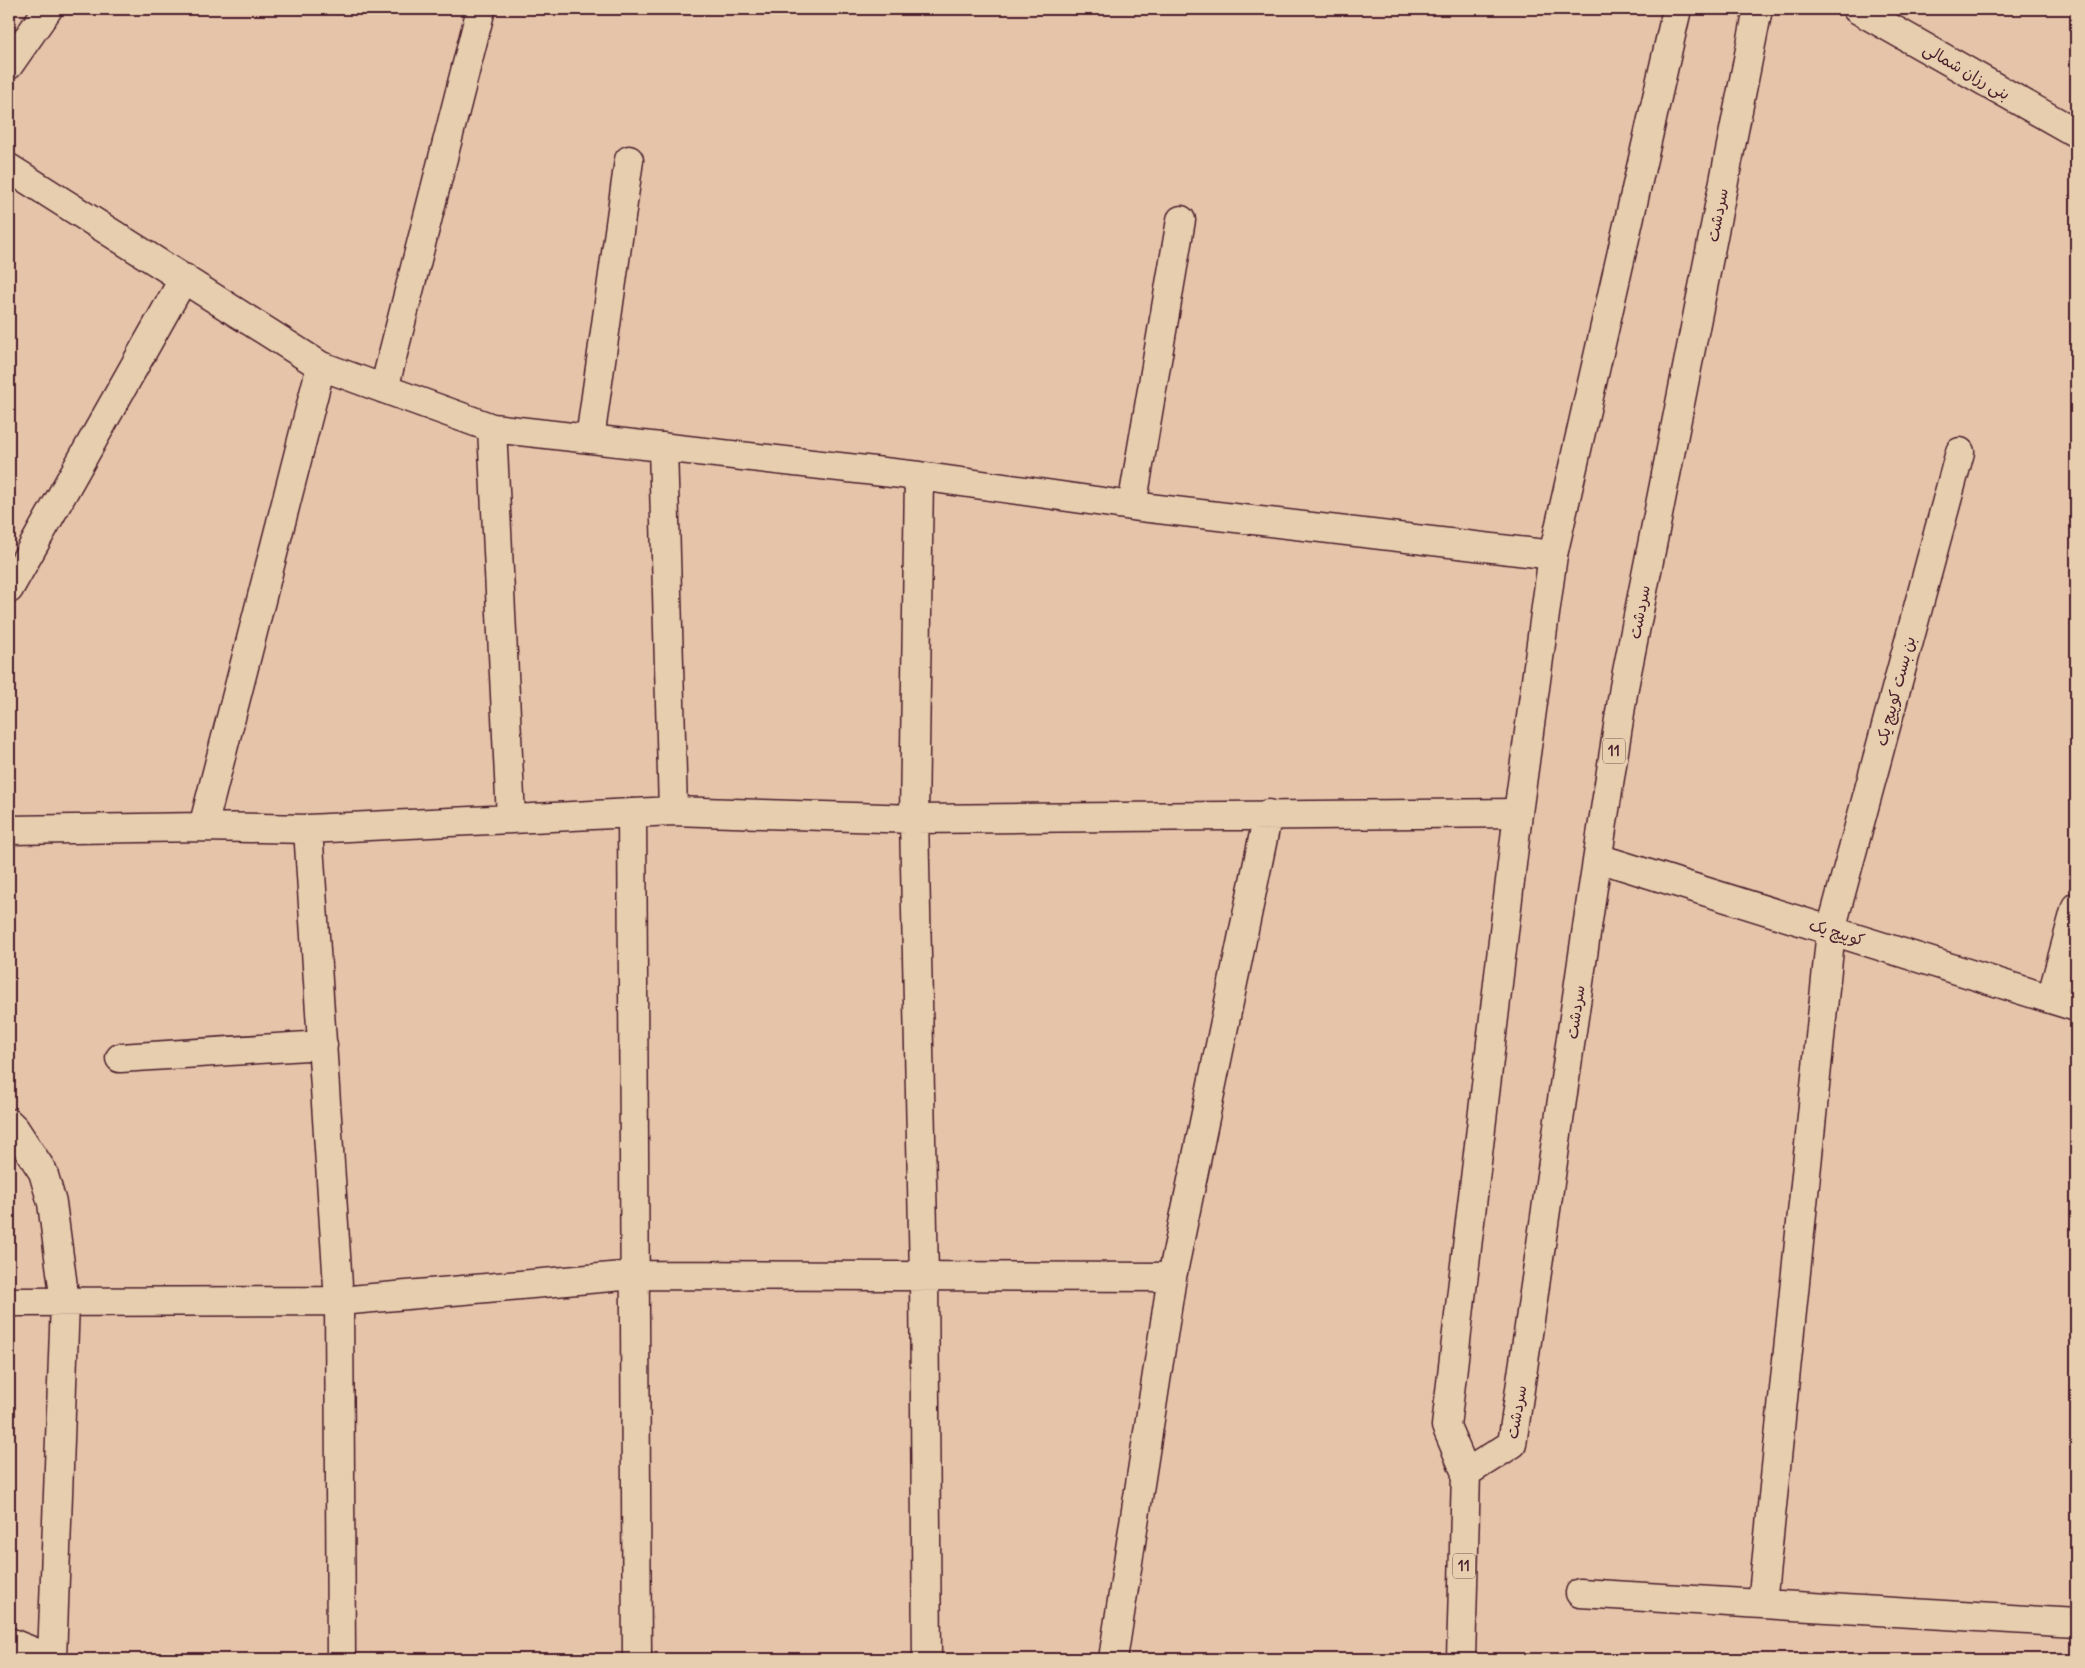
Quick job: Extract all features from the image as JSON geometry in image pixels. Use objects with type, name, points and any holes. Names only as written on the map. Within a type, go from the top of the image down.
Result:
[{"type":"street","points":[[9,65],[48,9]]},
{"type":"street","points":[[384,388],[481,9]]},
{"type":"street","name":"11","points":[[1461,1659],[1466,1473],[1446,1426],[1518,813],[1553,555],[1677,9]]},
{"type":"street","name":"سردشت","points":[[1466,1473],[1512,1444],[1624,687],[1758,9]]},
{"type":"street","name":"بنی رزان شمالی","points":[[1857,9],[2076,133]]},
{"type":"street","points":[[590,439],[630,160]]},
{"type":"street","points":[[9,168],[322,366],[492,428],[919,476],[1132,506],[1553,555]]},
{"type":"street","points":[[1132,506],[1181,220]]},
{"type":"street","points":[[9,589],[184,278]]},
{"type":"street","points":[[203,827],[322,366]]},
{"type":"street","points":[[492,428],[511,818]]},
{"type":"street","points":[[663,447],[673,811]]},
{"type":"street","name":"بن بست کوپیچ یک","points":[[1762,1604],[1831,930],[1960,452]]},
{"type":"street","points":[[919,476],[914,819],[924,1276],[926,1659]]},
{"type":"street","points":[[9,830],[203,827],[308,829],[673,811],[914,819],[1518,813]]},
{"type":"street","points":[[632,813],[637,1659]]},
{"type":"street","points":[[1113,1659],[1172,1276],[1268,814]]},
{"type":"street","points":[[308,829],[339,1301],[341,1659]]},
{"type":"street","name":"کوپیچ یک","points":[[1598,858],[2064,1003]]},
{"type":"street","points":[[2064,1003],[2076,907]]},
{"type":"street","points":[[120,1058],[323,1046]]},
{"type":"street","points":[[9,1123],[15,1129],[43,1172],[52,1203],[65,1302],[52,1659],[9,1642]]},
{"type":"street","points":[[9,1302],[339,1301],[634,1275],[1172,1276]]},
{"type":"street","points":[[1580,1593],[2076,1623]]}]
